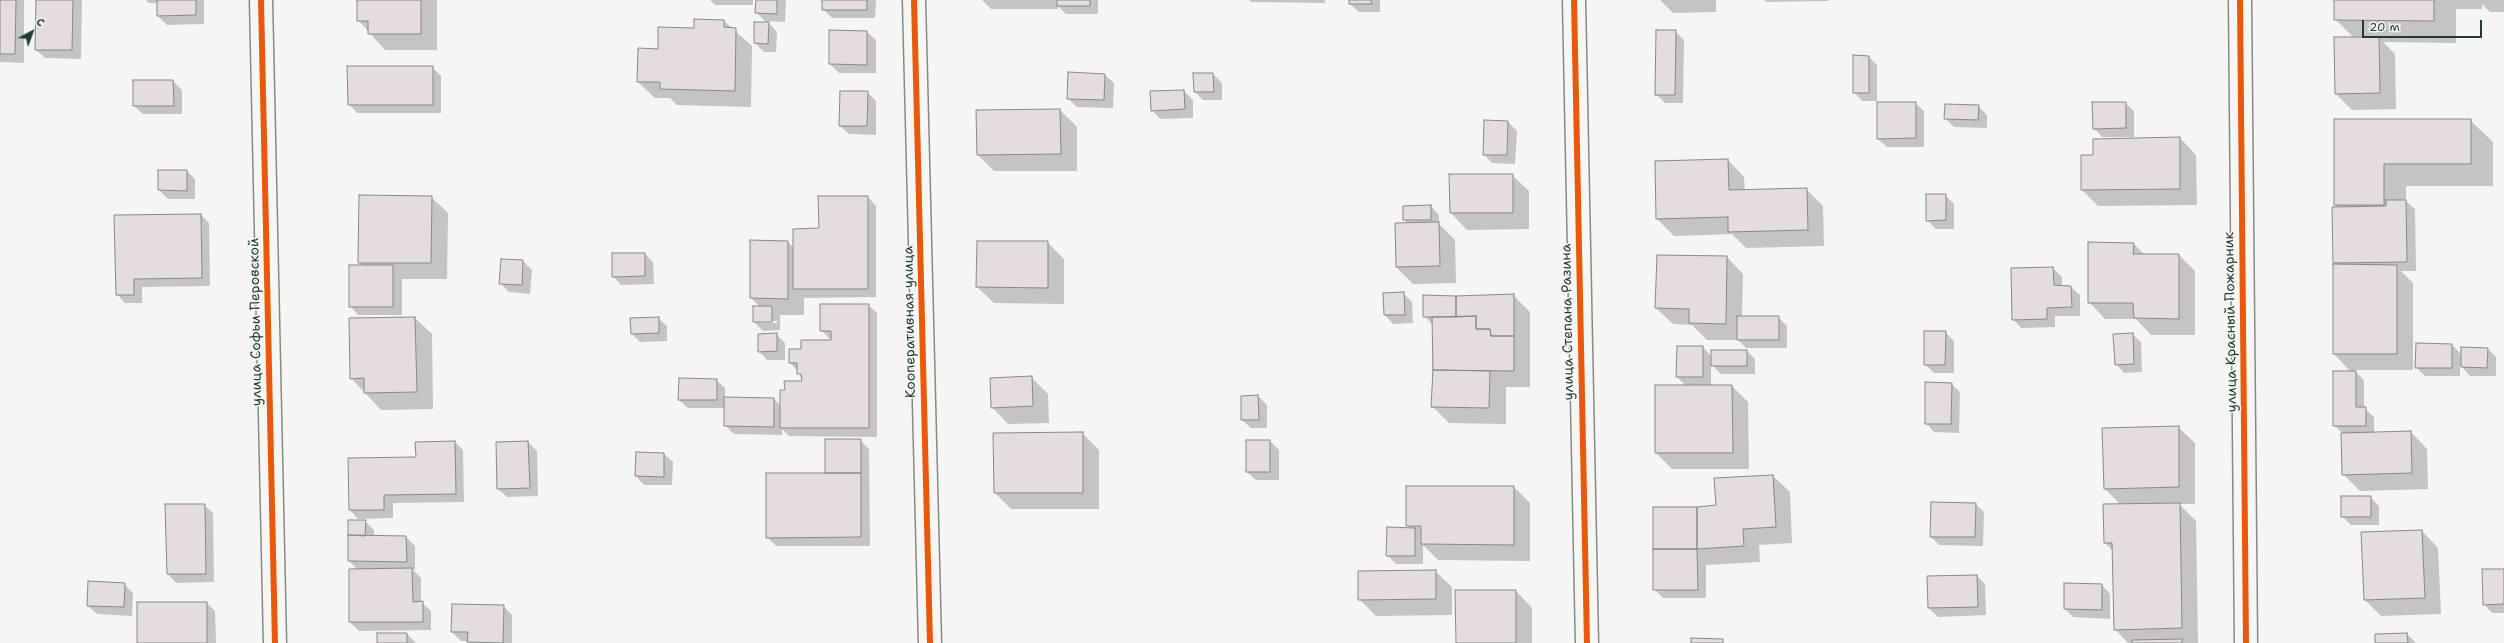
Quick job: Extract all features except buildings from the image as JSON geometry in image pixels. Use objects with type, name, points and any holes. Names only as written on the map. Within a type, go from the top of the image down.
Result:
[{"type":"street","name":"улица Софьи Перовской","points":[[261,0],[275,643]]},
{"type":"street","name":"Кооперативная улица","points":[[914,0],[930,643]]},
{"type":"street","name":"улица Степана Разина","points":[[1574,0],[1587,643]]},
{"type":"street","name":"улица Красный Пожарник","points":[[2240,0],[2246,643]]},
{"type":"cycle path","points":[[261,0],[275,643]]},
{"type":"cycle path","points":[[914,0],[930,643]]},
{"type":"cycle path","points":[[1574,0],[1587,643]]},
{"type":"cycle path","points":[[2240,0],[2246,643]]}]
